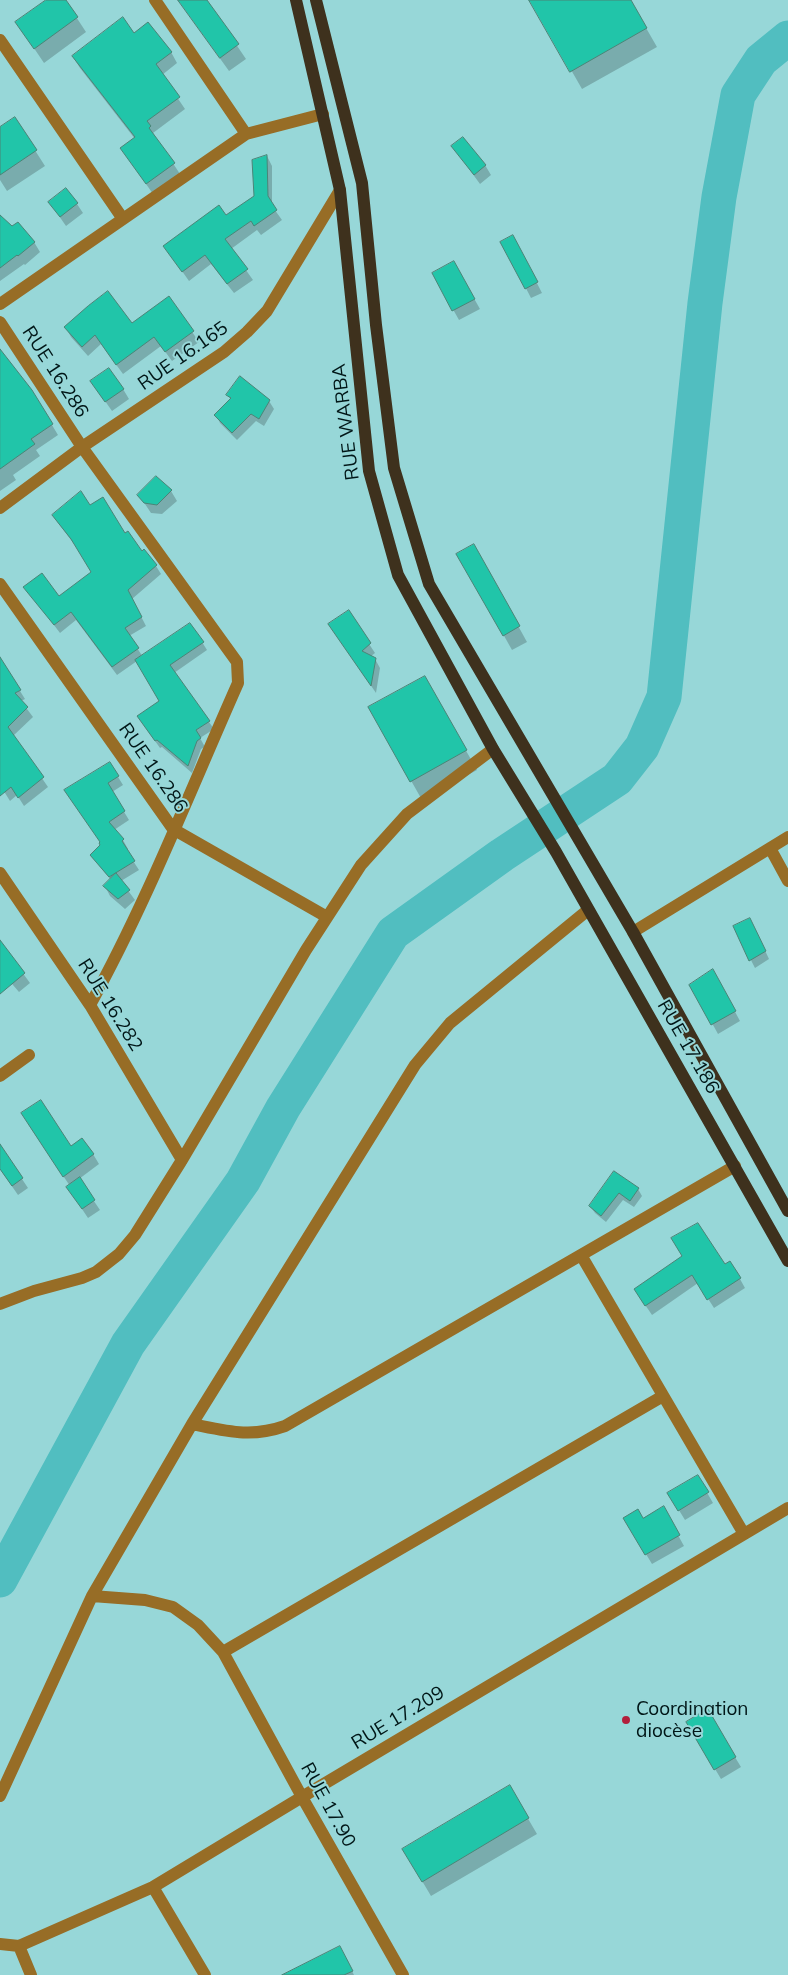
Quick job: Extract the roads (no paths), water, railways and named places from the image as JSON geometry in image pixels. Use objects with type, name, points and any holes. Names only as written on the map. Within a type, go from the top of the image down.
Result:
[{"type":"main road","name":"RUE WARBA","points":[[296,0],[340,190],[369,471],[398,575],[493,749],[556,852]]},
{"type":"main road","points":[[316,0],[362,184],[376,325],[394,468],[428,584],[633,932],[788,1211]]},
{"type":"main road","name":"RUE 17.186","points":[[556,852],[788,1261]]},
{"type":"street","points":[[155,0],[246,134]]},
{"type":"street","points":[[0,40],[124,219]]},
{"type":"street","points":[[0,304],[246,134],[323,114]]},
{"type":"street","name":"RUE 16.165","points":[[0,508],[82,447],[224,352],[247,332],[267,311],[340,190]]},
{"type":"street","name":"RUE 16.286","points":[[0,322],[82,447],[237,662],[238,683],[173,829]]},
{"type":"street","name":"RUE 16.286","points":[[0,584],[173,829],[327,918]]},
{"type":"street","points":[[0,1304],[82,1278],[96,1272],[119,1254],[135,1235],[182,1160],[306,950],[361,865],[407,814],[493,749]]},
{"type":"street","points":[[90,1005],[120,951],[173,829]]},
{"type":"street","points":[[633,932],[788,838]]},
{"type":"street","points":[[770,848],[788,881]]},
{"type":"street","name":"RUE 16.282","points":[[2,878],[90,1005],[182,1160]]},
{"type":"street","points":[[0,1796],[92,1596],[192,1424],[415,1065],[450,1023],[588,910]]},
{"type":"street","points":[[0,1076],[30,1055]]},
{"type":"street","points":[[192,1424],[242,1434],[270,1432],[286,1426],[735,1166]]},
{"type":"street","points":[[582,1255],[744,1534]]},
{"type":"street","points":[[223,1652],[663,1396]]},
{"type":"street","name":"RUE 17.209","points":[[19,1946],[153,1887],[788,1508]]},
{"type":"street","name":"RUE 17.90","points":[[92,1596],[146,1600],[173,1607],[198,1625],[223,1652],[302,1797],[403,1975]]},
{"type":"street","points":[[153,1887],[205,1975]]},
{"type":"street","points":[[0,1944],[19,1946],[31,1975]]},
{"type":"waterway","points":[[0,1580],[128,1344],[243,1181],[283,1108],[393,933],[502,855],[617,779],[642,747],[664,697],[705,303],[719,197],[738,95],[761,60],[788,38]]},
{"type":"place","name":"Coordination diocèse","points":[[626,1720]]}]
